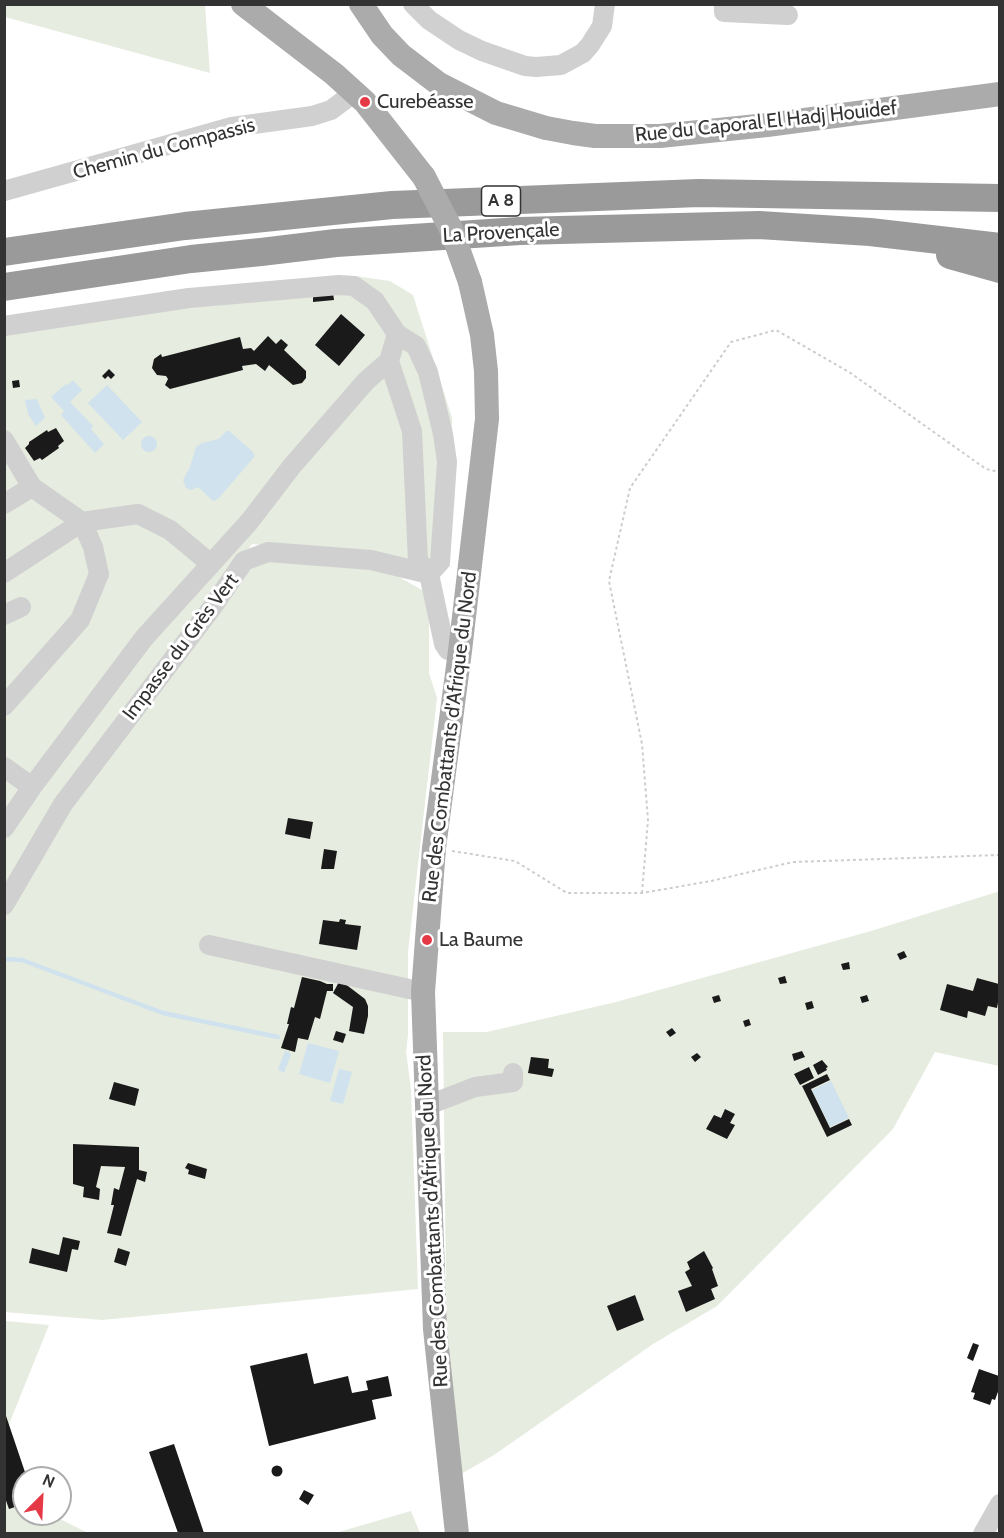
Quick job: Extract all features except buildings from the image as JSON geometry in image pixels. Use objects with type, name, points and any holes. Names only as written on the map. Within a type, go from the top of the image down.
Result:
[{"type":"highway","name":"La Provençale","points":[[4,252],[185,226],[392,206],[699,193],[999,198]]},
{"type":"highway","name":"La Provençale","points":[[4,287],[191,259],[336,243],[615,227],[759,225],[870,232],[999,247]]},
{"type":"highway","points":[[870,232],[999,269]]},
{"type":"main road","name":"Rue des Combattants d'Afrique du Nord","points":[[243,4],[261,13],[355,92],[424,177],[451,229],[470,282],[482,335],[486,371],[487,419],[434,848],[423,992],[435,1329],[457,1533]]},
{"type":"main road","name":"Rue du Caporal El Hadj Houidef","points":[[361,4],[382,35],[401,55],[439,84],[496,112],[530,124],[573,133],[595,136],[660,136],[766,125],[999,94]]},
{"type":"street","points":[[413,4],[429,20],[459,40],[503,59],[536,68],[561,65],[583,53],[603,26],[605,4]]},
{"type":"street","points":[[724,4],[724,12],[788,15]]},
{"type":"street","name":"Chemin du Compassis","points":[[4,191],[232,127],[312,116],[331,110],[355,92]]},
{"type":"street","points":[[4,326],[189,298],[339,285],[354,286],[375,301],[397,334],[416,346],[428,372],[443,434],[447,462],[440,562],[429,574]]},
{"type":"street","points":[[4,828],[144,638],[249,522],[292,466],[366,381],[389,361],[397,334]]},
{"type":"street","points":[[389,361],[408,413],[412,431],[418,561],[429,574],[444,644],[448,650],[460,651]]},
{"type":"street","points":[[4,440],[32,487],[82,522],[93,547],[99,574],[80,620],[4,706]]},
{"type":"street","points":[[4,504],[32,487]]},
{"type":"street","points":[[4,573],[82,522],[138,514],[170,530],[211,564]]},
{"type":"street","name":"Impasse du Grès Vert","points":[[4,906],[63,804],[204,618],[244,561],[268,552],[371,560],[429,574]]},
{"type":"street","points":[[4,767],[32,787]]},
{"type":"street","points":[[209,945],[423,992]]},
{"type":"street","points":[[426,1106],[475,1087],[513,1082],[513,1073]]},
{"type":"street","points":[[983,1533],[999,1504]]},
{"type":"path","points":[[642,893],[648,820],[642,744],[609,581],[630,488],[731,342],[776,330],[849,372],[986,469],[999,472]]},
{"type":"path","points":[[434,848],[515,861],[567,893],[642,893],[711,881],[793,862],[999,855]]},
{"type":"shaded area","points":[[4,5],[205,5],[210,73],[5,17]]},
{"type":"shaded area","points":[[355,276],[390,281],[413,295],[452,418],[450,567],[252,544],[58,800],[5,912],[5,316]]},
{"type":"shaded area","points":[[264,558],[378,565],[429,594],[429,673],[437,698],[408,952],[406,1052],[411,1089],[418,1289],[102,1320],[5,1312],[5,916],[67,808],[249,569]]},
{"type":"shaded area","points":[[999,893],[999,1066],[935,1052],[893,1129],[717,1306],[653,1344],[494,1455],[461,1474],[447,1361],[443,1032],[487,1032],[616,1002],[871,931]]},
{"type":"shaded area","points":[[5,1321],[49,1325],[5,1434]]},
{"type":"shaded area","points":[[4,1491],[12,1495],[12,1526],[72,1525],[88,1533],[5,1533]]},
{"type":"shaded area","points":[[411,1511],[420,1533],[335,1533]]},
{"type":"water","points":[[73,380],[82,390],[70,402],[93,426],[91,429],[104,444],[95,453],[61,415],[64,411],[51,397]]},
{"type":"water","points":[[107,385],[142,422],[123,440],[88,403]]},
{"type":"water","points":[[37,399],[45,418],[36,426],[28,414],[25,400]]},
{"type":"water","points":[[226,431],[229,431],[255,456],[218,499],[213,501],[198,487],[191,490],[186,488],[183,480],[196,447],[202,443],[219,439]]},
{"type":"water","points":[[149,436],[155,438],[157,444],[155,450],[149,452],[143,450],[141,444],[143,438]]},
{"type":"water","points":[[308,1043],[339,1051],[330,1083],[299,1074]]},
{"type":"water","points":[[285,1051],[291,1055],[284,1073],[278,1069]]},
{"type":"water","points":[[339,1069],[352,1072],[343,1104],[330,1101]]},
{"type":"water","points":[[831,1081],[849,1118],[830,1127],[812,1090]]},
{"type":"waterway","points":[[4,959],[22,960],[163,1013],[278,1037]]},
{"type":"place","name":"Curebéasse","points":[[365,102]]},
{"type":"place","name":"La Baume","points":[[427,940]]}]
